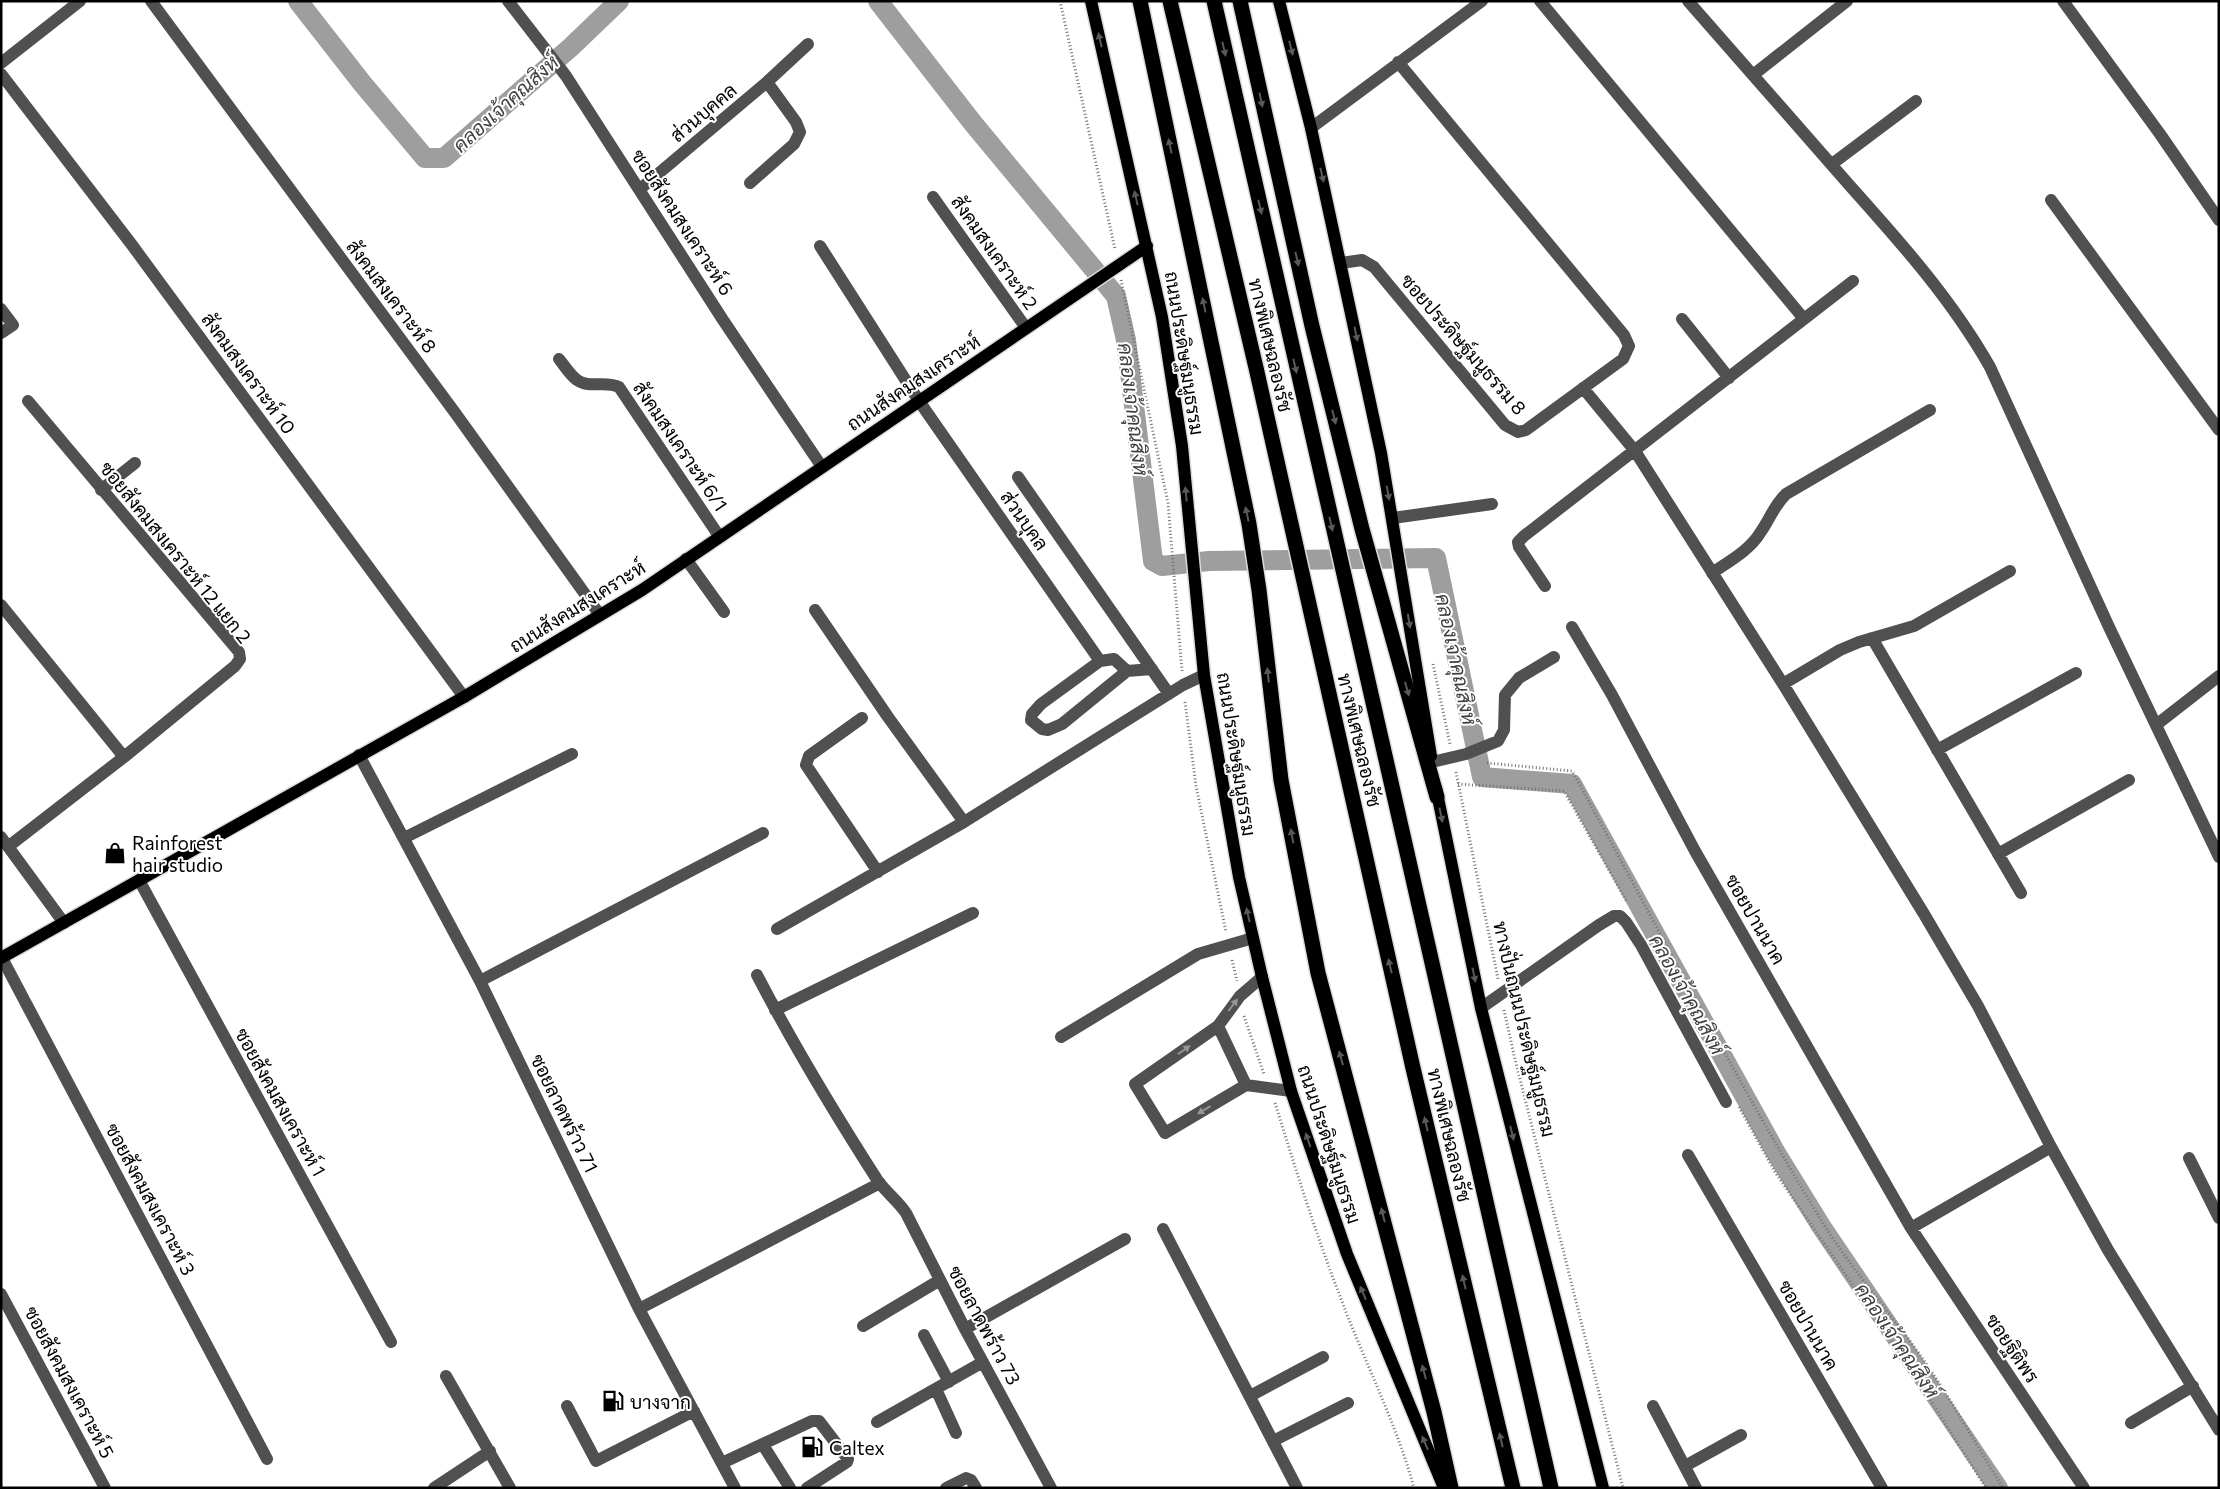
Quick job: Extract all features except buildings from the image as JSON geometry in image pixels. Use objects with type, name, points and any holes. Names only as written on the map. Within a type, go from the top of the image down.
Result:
[{"type":"highway","points":[[1140,1],[1249,524],[1259,590],[1281,780],[1318,973],[1434,1412],[1451,1488]]},
{"type":"highway","name":"ทางพิเศษฉลองรัช","points":[[1170,1],[1259,382],[1413,1068],[1513,1488]]},
{"type":"highway","name":"ทางพิเศษฉลองรัช","points":[[1214,1],[1551,1488]]},
{"type":"highway","points":[[1240,1],[1310,316],[1374,575],[1438,797]]},
{"type":"main road","name":"ถนนประดิษฐ์มนูธรรม","points":[[1091,1],[1147,246],[1172,378],[1182,446],[1204,675],[1222,785],[1262,978],[1291,1091],[1347,1254],[1444,1488]]},
{"type":"main road","points":[[1279,1],[1311,128],[1341,263],[1393,518],[1438,797],[1481,1008],[1603,1488]]},
{"type":"main road","name":"ถนนสังคมสงเคราะห์","points":[[2,958],[464,697],[600,615],[686,559],[1147,246]]},
{"type":"street","points":[[1,63],[80,1]]},
{"type":"street","name":"สังคมสงเคราะห์ 8","points":[[151,1],[456,414],[600,615]]},
{"type":"street","name":"ซอยสังคมสงเคราะห์ 6","points":[[508,1],[545,46],[566,76],[822,467]]},
{"type":"street","points":[[1311,128],[1482,1]]},
{"type":"street","points":[[1540,1],[1804,320]]},
{"type":"street","points":[[1688,1],[1906,249],[1952,305],[1970,332],[1990,367],[2085,576],[2219,857]]},
{"type":"street","points":[[1753,75],[1847,1]]},
{"type":"street","points":[[2063,1],[2160,134],[2219,220]]},
{"type":"street","name":"ส่วนบุคคล","points":[[640,189],[767,82],[808,44]]},
{"type":"street","name":"ซอยประดิษฐ์มนูธรรม 8","points":[[1341,263],[1362,260],[1374,267],[1505,425],[1518,432],[1526,430],[1622,359],[1629,346],[1624,335],[1398,62]]},
{"type":"street","name":"สังคมสงเคราะห์ 10","points":[[1,74],[5,89],[132,245],[464,697]]},
{"type":"street","points":[[750,183],[794,144],[800,132],[796,122],[767,82]]},
{"type":"street","points":[[1832,164],[1916,101]]},
{"type":"street","name":"สังคมสงเคราะห์ 2","points":[[933,197],[1026,328]]},
{"type":"street","points":[[2051,200],[2219,430]]},
{"type":"street","name":"ส่วนบุคล","points":[[820,246],[919,401],[1100,661]]},
{"type":"street","points":[[1545,586],[1519,547],[1518,542],[1524,536],[1854,281]]},
{"type":"street","points":[[1,309],[13,325],[1,333]]},
{"type":"street","points":[[1682,319],[1729,378]]},
{"type":"street","name":"สังคมสงเคราะห์ 6/1","points":[[559,359],[575,379],[582,383],[609,384],[619,387],[719,536]]},
{"type":"street","points":[[1583,388],[1635,451],[1783,684],[1968,989],[2051,1147],[2108,1250],[2219,1430]]},
{"type":"street","name":"ซอยสังคมสงเคราะห์ 12 แยก 2","points":[[5,842],[124,757],[235,666],[240,659],[239,652],[28,401]]},
{"type":"street","points":[[1712,573],[1752,543],[1760,534],[1775,505],[1786,494],[1930,410]]},
{"type":"street","points":[[101,490],[135,463]]},
{"type":"street","points":[[1018,477],[1169,694]]},
{"type":"street","points":[[1393,518],[1492,504]]},
{"type":"street","points":[[686,559],[724,612]]},
{"type":"street","points":[[1783,684],[1840,650],[1872,638],[1914,626],[2010,571]]},
{"type":"street","points":[[1,605],[124,757]]},
{"type":"street","points":[[815,610],[888,717],[964,822]]},
{"type":"street","name":"ซอยปานนาค","points":[[1572,627],[1612,695],[1696,851],[1911,1228]]},
{"type":"street","points":[[1872,638],[2021,893]]},
{"type":"street","points":[[1432,762],[1466,754],[1490,745],[1502,736],[1504,730],[1505,695],[1508,690],[1519,678],[1554,657]]},
{"type":"street","points":[[1126,671],[1114,659],[1100,661],[1041,704],[1032,714],[1031,720],[1036,725],[1048,730],[1062,724],[1126,671],[1152,669]]},
{"type":"street","points":[[1937,750],[2076,673]]},
{"type":"street","points":[[776,929],[964,822],[1169,694],[1204,675]]},
{"type":"street","points":[[2156,725],[2219,676]]},
{"type":"street","points":[[862,718],[809,756],[806,765],[878,872]]},
{"type":"street","points":[[404,838],[572,754]]},
{"type":"street","name":"ซอยลาดพร้าว 71","points":[[359,755],[480,981],[639,1309],[735,1488]]},
{"type":"street","points":[[1998,854],[2129,780]]},
{"type":"street","points":[[480,981],[763,833]]},
{"type":"street","points":[[5,842],[64,923]]},
{"type":"street","name":"ซอยสังคมสงเคราะห์ 1","points":[[139,880],[391,1342]]},
{"type":"street","points":[[775,1010],[973,913]]},
{"type":"street","points":[[1481,1008],[1599,925],[1614,916],[1620,916],[1641,944],[1726,1102]]},
{"type":"street","points":[[1061,1037],[1198,954],[1253,938]]},
{"type":"street","name":"ซอยสังคมสงเคราะห์ 3","points":[[2,958],[267,1459]]},
{"type":"street","name":"ซอยลาดพร้าว 73","points":[[757,975],[820,1089],[880,1183],[906,1213],[965,1329],[1051,1488]]},
{"type":"street","points":[[1262,978],[1240,996],[1218,1026],[1135,1084],[1165,1133],[1246,1085],[1291,1091]]},
{"type":"street","points":[[1218,1026],[1246,1085]]},
{"type":"street","points":[[1911,1228],[2051,1147]]},
{"type":"street","name":"ซอยปานนาค","points":[[1688,1155],[1882,1488]]},
{"type":"street","points":[[2189,1158],[2219,1218]]},
{"type":"street","points":[[639,1309],[880,1183]]},
{"type":"street","name":"ซอยฐิติพร","points":[[1911,1228],[2084,1488]]},
{"type":"street","points":[[1163,1229],[1297,1488]]},
{"type":"street","points":[[965,1329],[1125,1239]]},
{"type":"street","points":[[862,1326],[940,1280]]},
{"type":"street","name":"ซอยสังคมสงเคราะห์ 5","points":[[1,1294],[105,1488]]},
{"type":"street","points":[[924,1335],[949,1382]]},
{"type":"street","points":[[1250,1396],[1323,1357]]},
{"type":"street","points":[[877,1422],[983,1362]]},
{"type":"street","points":[[446,1376],[510,1488]]},
{"type":"street","points":[[2131,1424],[2193,1386]]},
{"type":"street","points":[[936,1389],[956,1433]]},
{"type":"street","points":[[1273,1441],[1348,1403]]},
{"type":"street","points":[[567,1406],[596,1461],[694,1411]]},
{"type":"street","points":[[1653,1406],[1696,1488]]},
{"type":"street","points":[[722,1463],[812,1421],[822,1422],[848,1459],[847,1462],[807,1488]]},
{"type":"street","points":[[1685,1466],[1741,1435]]},
{"type":"street","points":[[762,1445],[790,1488]]},
{"type":"street","points":[[434,1488],[490,1451]]},
{"type":"street","points":[[946,1488],[966,1478],[971,1480],[976,1488]]},
{"type":"path","points":[[1172,543],[1174,571]]},
{"type":"path","name":"ทางปั่นถนนประดิษฐ์มนูธรรม","points":[[1432,657],[1514,1055],[1622,1488]]},
{"type":"path","points":[[1487,763],[1572,771],[1628,872],[1676,966],[1822,1222],[1919,1354],[2003,1488]]},
{"type":"waterway","name":"คลองเจ้าคุณสิงห์","points":[[298,1],[362,83],[425,158],[444,158],[571,47],[619,1]]},
{"type":"waterway","name":"คลองเจ้าคุณสิงห์","points":[[878,1],[972,122],[1116,296],[1126,340],[1153,561],[1162,566],[1209,561],[1436,558],[1482,777],[1572,784],[1776,1153],[1821,1226],[1998,1488]]},
{"type":"place","name":"Rainforest hair studio","points":[[115,853]]},
{"type":"place","name":"บางจาก","points":[[613,1401]]},
{"type":"place","name":"Caltex","points":[[812,1447]]}]
